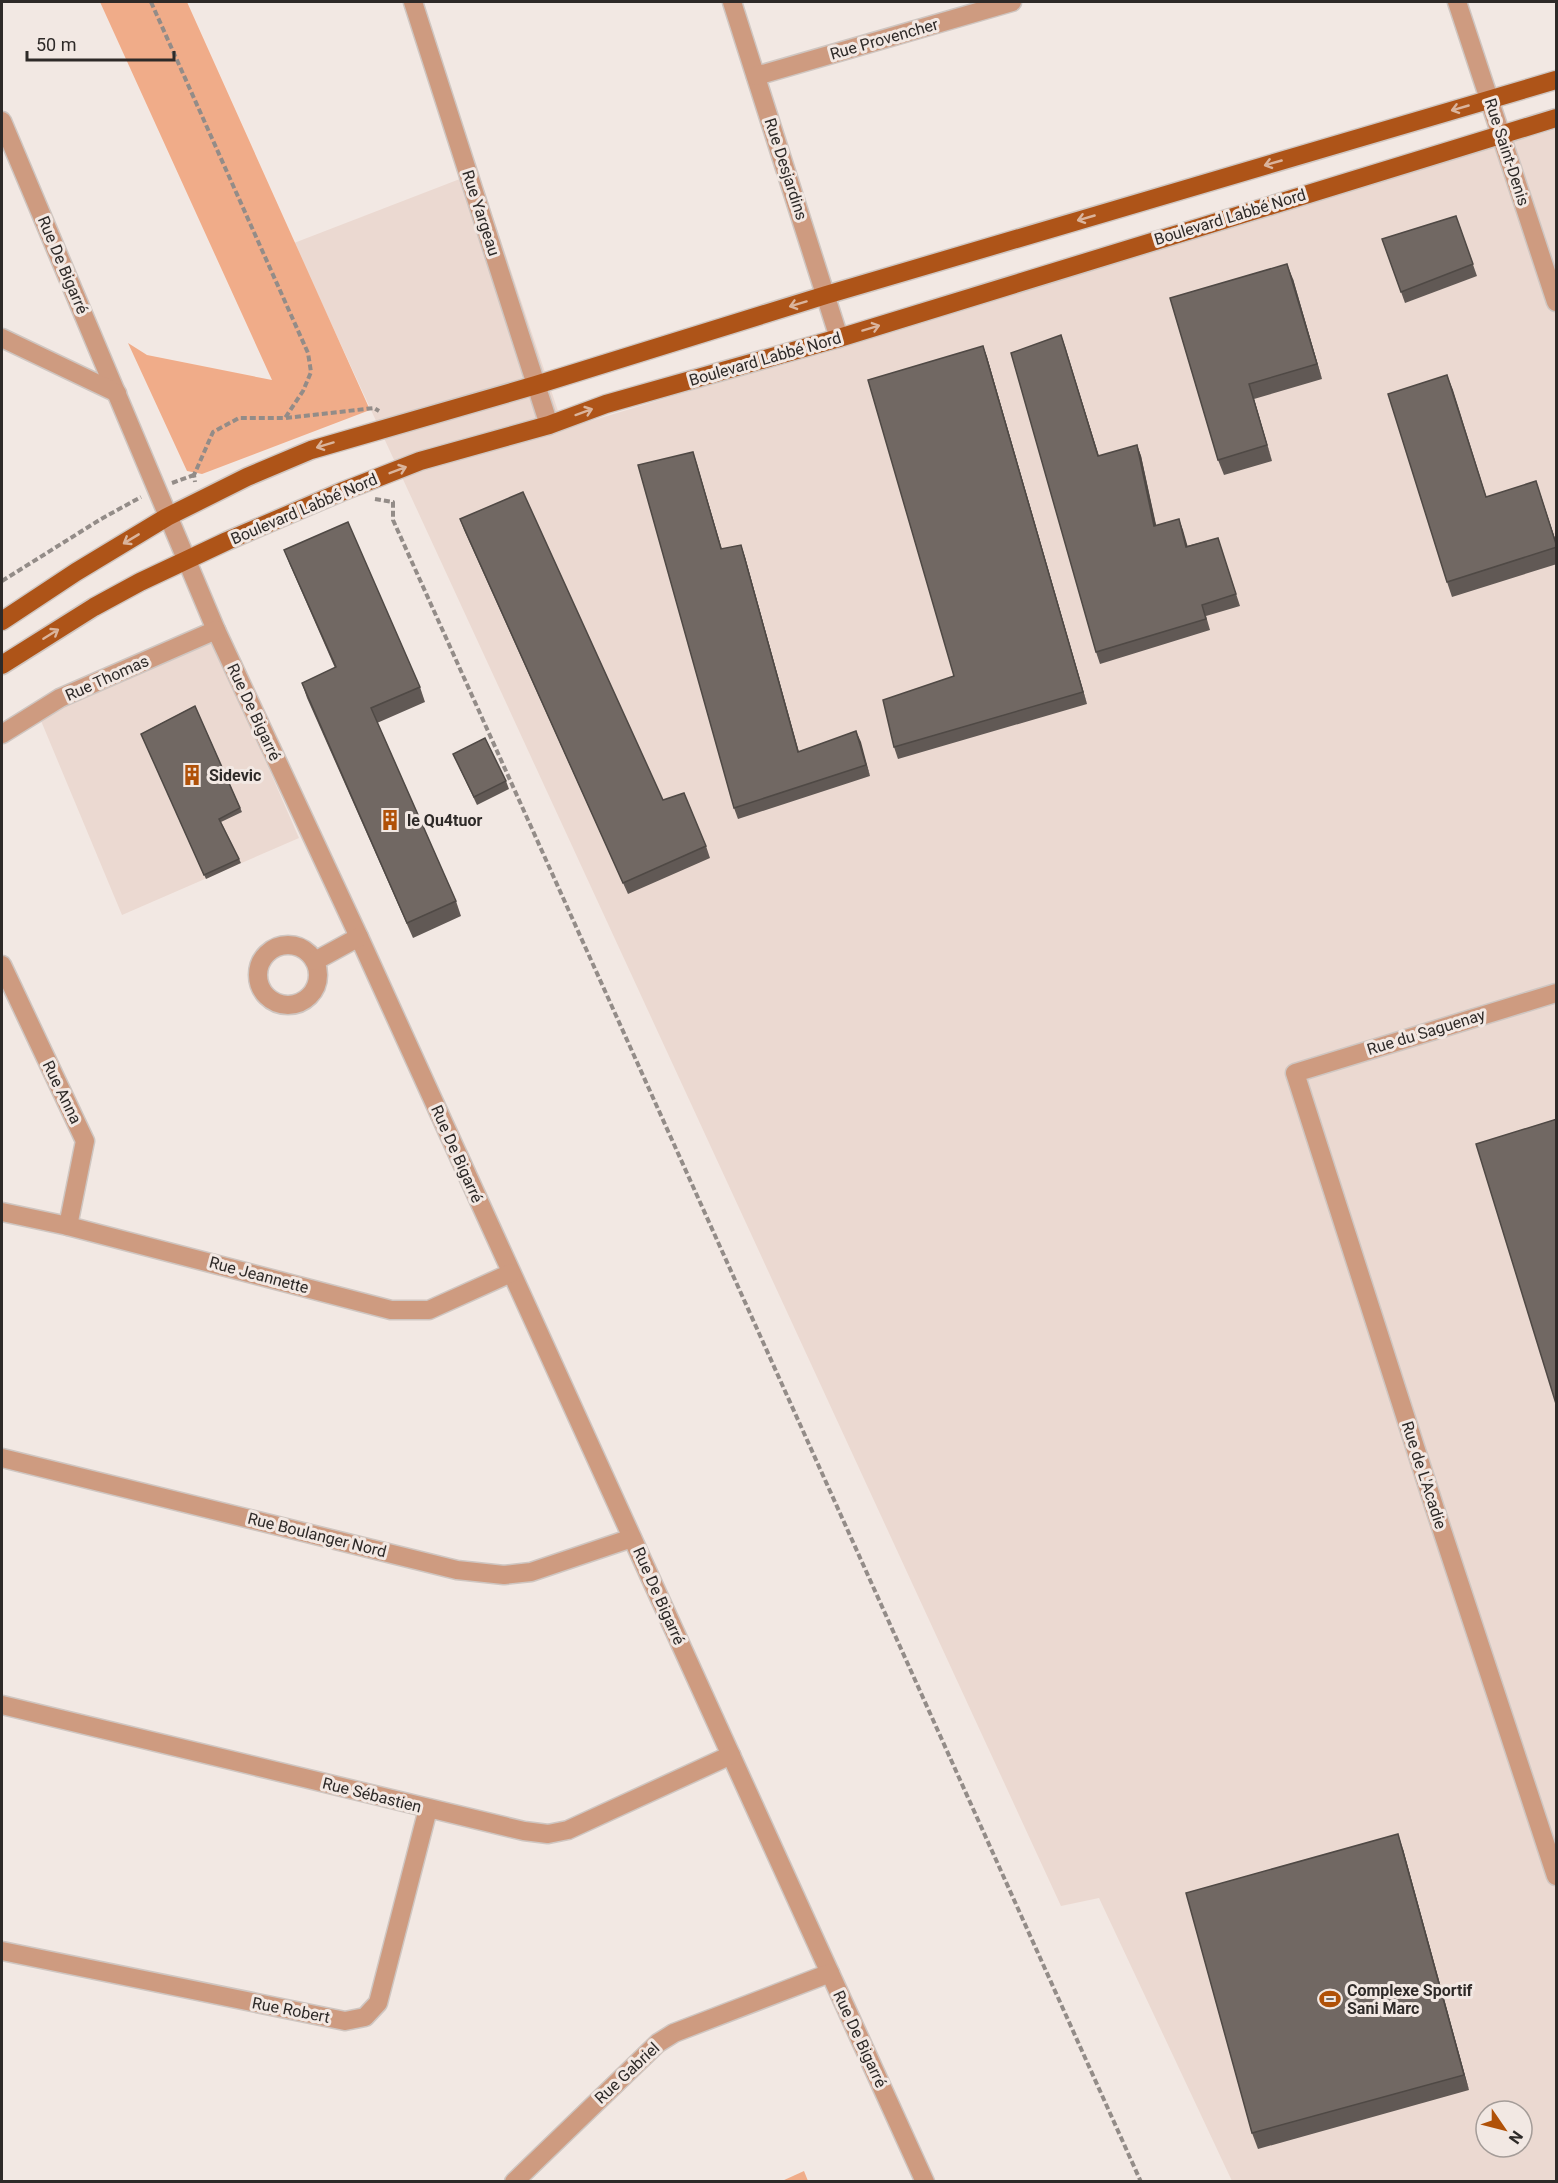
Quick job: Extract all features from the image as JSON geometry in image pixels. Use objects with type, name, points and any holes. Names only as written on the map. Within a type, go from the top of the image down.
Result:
[{"type":"main road","points":[[2,621],[76,572],[167,517],[247,477],[311,450],[401,422],[536,385],[826,295],[1557,80]]},
{"type":"main road","name":"Boulevard Labbé Nord","points":[[2,665],[94,607],[187,559],[341,492],[420,461],[839,338],[1557,118]]},
{"type":"street","name":"Rue Yargeau","points":[[413,2],[549,425]]},
{"type":"street","name":"Rue Desjardins","points":[[732,2],[839,338]]},
{"type":"street","name":"Rue Provencher","points":[[756,76],[971,7],[1012,2]]},
{"type":"street","name":"Rue Saint-Denis","points":[[1457,2],[1557,302]]},
{"type":"street","name":"Rue De Bigarré","points":[[2,121],[216,630],[359,938],[925,2181]]},
{"type":"street","points":[[2,338],[117,393]]},
{"type":"street","name":"Rue Thomas","points":[[2,734],[60,698],[216,630]]},
{"type":"street","points":[[315,961],[359,938]]},
{"type":"street","name":"Rue Anna","points":[[2,965],[85,1141],[68,1226]]},
{"type":"street","name":"Rue du Saguenay","points":[[1295,1073],[1557,993]]},
{"type":"street","name":"Rue de L'Acadie","points":[[1295,1073],[1435,1509],[1557,1875]]},
{"type":"street","name":"Rue Jeannette","points":[[2,1212],[68,1226],[392,1310],[429,1310],[512,1273]]},
{"type":"street","name":"Rue Boulanger Nord","points":[[2,1458],[457,1570],[504,1575],[531,1572],[632,1538]]},
{"type":"street","name":"Rue Sébastien","points":[[2,1705],[428,1809],[524,1831],[548,1834],[568,1830],[731,1755]]},
{"type":"street","name":"Rue Robert","points":[[2,1951],[345,2021],[365,2017],[378,2003],[428,1809]]},
{"type":"street","name":"Rue Gabriel","points":[[514,2181],[658,2043],[674,2033],[830,1973]]},
{"type":"path","points":[[151,2],[308,354]]},
{"type":"path","points":[[285,418],[374,408],[401,422]]},
{"type":"path","points":[[2,581],[101,519],[156,489],[194,475]]},
{"type":"path","points":[[393,520],[1141,2181]]},
{"type":"shaded area","points":[[100,2],[187,2],[370,410],[202,474],[187,471],[128,343],[147,355],[272,380]]},
{"type":"shaded area","points":[[1556,129],[1556,2181],[1232,2181],[1099,1898],[1061,1906],[294,243],[478,172],[564,429]]},
{"type":"shaded area","points":[[212,638],[299,838],[122,915],[39,716]]},
{"type":"shaded area","points":[[804,2171],[808,2181],[782,2181]]},
{"type":"building","points":[[1456,216],[1473,264],[1401,292],[1382,239]]},
{"type":"building","points":[[1287,264],[1317,364],[1249,384],[1267,445],[1218,460],[1170,298]]},
{"type":"building","points":[[1061,335],[1098,456],[1137,445],[1154,526],[1179,519],[1186,547],[1218,538],[1236,594],[1202,605],[1206,619],[1096,652],[1011,353]]},
{"type":"building","points":[[983,346],[1083,692],[894,747],[883,700],[954,676],[868,380]]},
{"type":"building","points":[[1447,375],[1486,497],[1536,481],[1557,547],[1447,582],[1388,394]]},
{"type":"building","points":[[693,452],[721,549],[741,545],[798,752],[856,731],[866,765],[734,808],[638,465]]},
{"type":"building","points":[[523,492],[663,800],[684,793],[706,846],[623,883],[460,519]]},
{"type":"building","name":"le Qu4tuor","points":[[348,522],[420,687],[371,708],[456,901],[407,923],[302,683],[336,667],[284,550]]},
{"type":"building","name":"Sidevic","points":[[195,706],[240,808],[219,819],[239,859],[204,875],[141,734]]},
{"type":"building","points":[[485,738],[506,781],[474,797],[453,754]]},
{"type":"building","points":[[1557,1119],[1557,1407],[1476,1144]]},
{"type":"building","name":"Complexe Sportif Sani Marc","points":[[1398,1834],[1464,2075],[1252,2133],[1186,1893]]},
{"type":"place","name":"Sidevic","points":[[192,775]]},
{"type":"place","name":"le Qu4tuor","points":[[390,820]]},
{"type":"place","name":"Complexe Sportif Sani Marc","points":[[1330,1999]]}]
